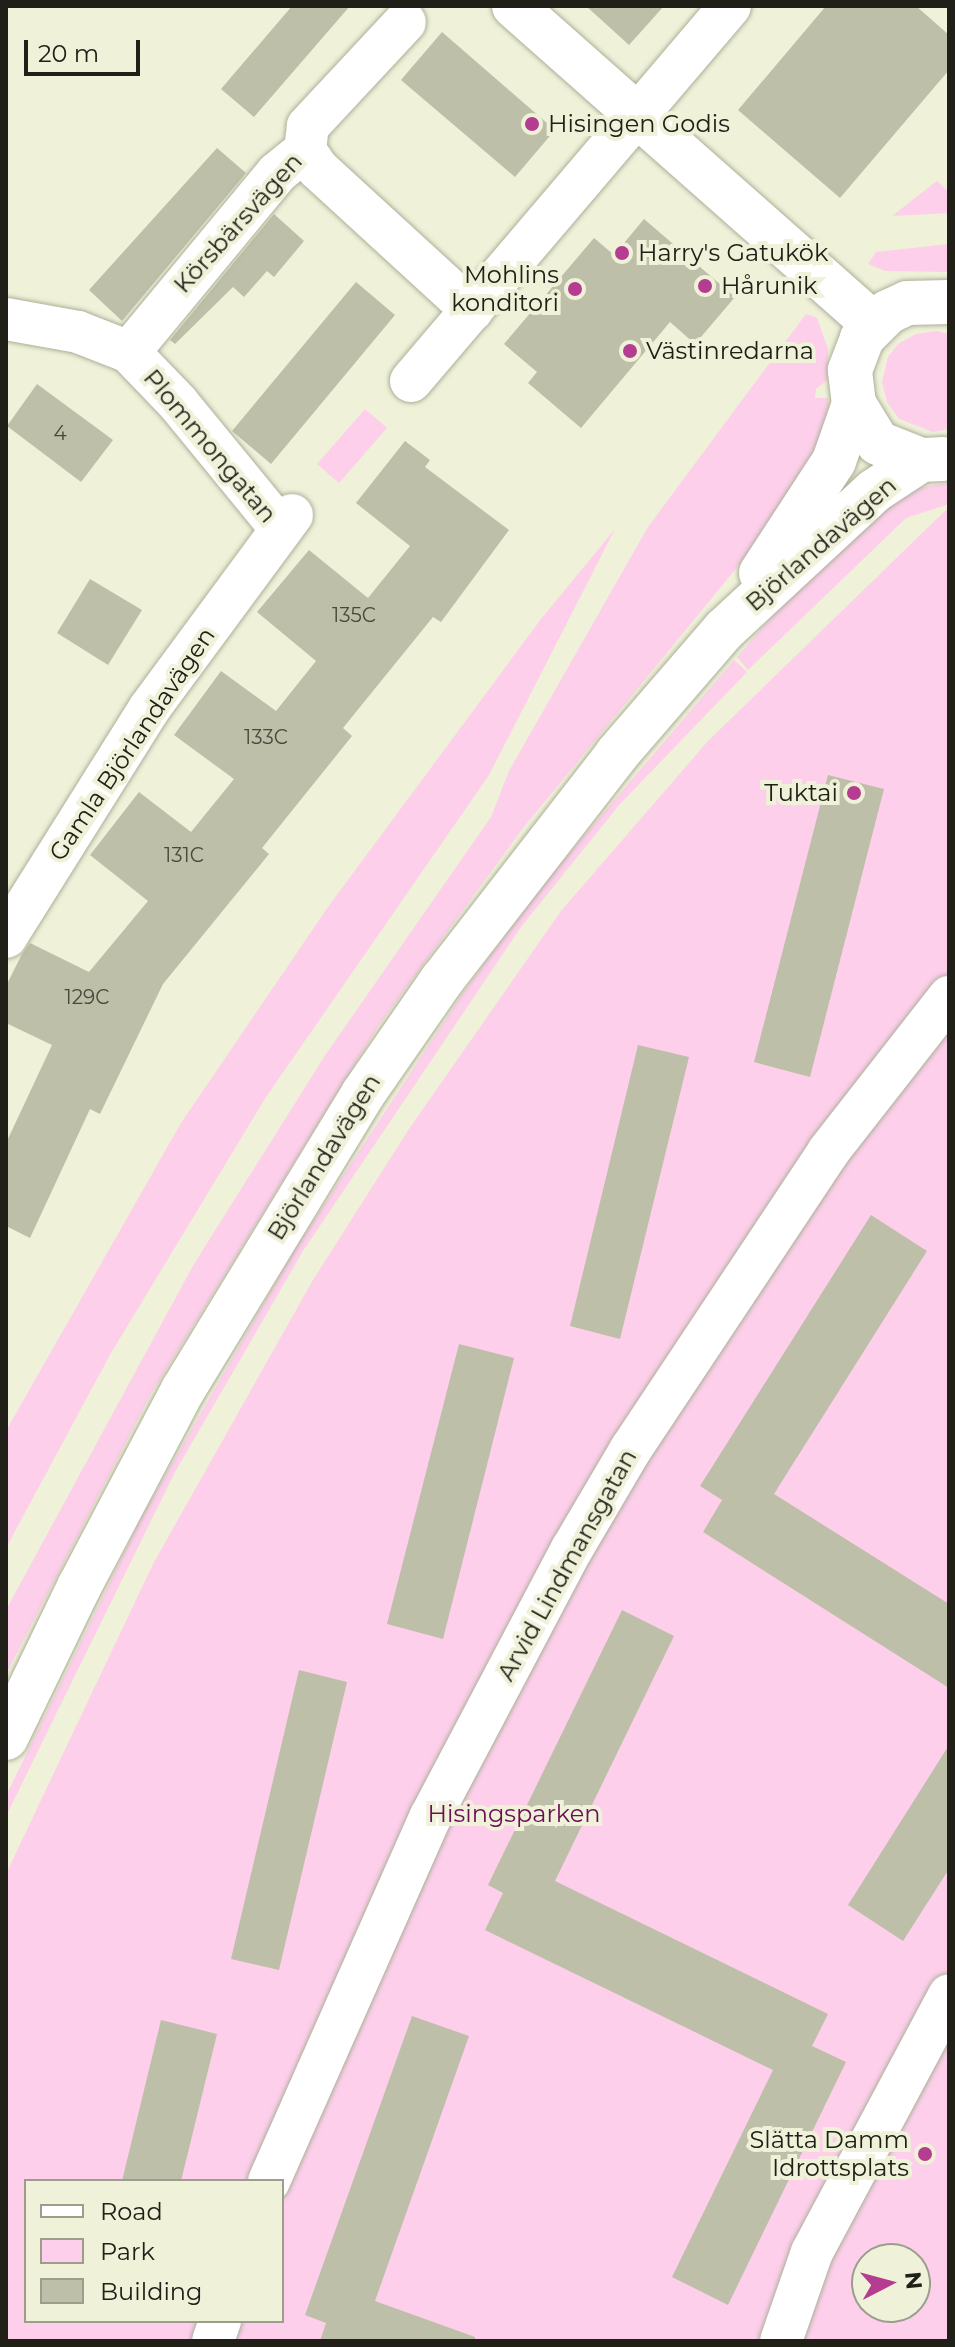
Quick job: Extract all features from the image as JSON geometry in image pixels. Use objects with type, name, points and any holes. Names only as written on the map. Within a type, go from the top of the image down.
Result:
[{"type":"street","points":[[514,6],[641,114],[873,324],[907,303],[949,302]]},
{"type":"street","points":[[411,381],[730,6]]},
{"type":"street","name":"Körsbärsvägen","points":[[129,352],[277,173],[305,150],[308,126],[405,22]]},
{"type":"street","points":[[305,150],[318,169],[472,310]]},
{"type":"street","name":"Plommongatan","points":[[6,319],[78,332],[129,352],[286,522]]},
{"type":"street","name":"Björlandavägen","points":[[873,324],[850,370],[854,404],[878,443],[942,459]]},
{"type":"street","name":"Björlandavägen","points":[[6,1738],[79,1587],[183,1390],[363,1094],[526,867],[724,630],[834,461],[854,404]]},
{"type":"street","name":"Björlandavägen","points":[[724,630],[874,491],[942,459]]},
{"type":"street","name":"Gamla Björlandavägen","points":[[6,937],[149,709],[286,522]]},
{"type":"street","name":"Arvid Lindmansgatan","points":[[270,2179],[431,1816],[572,1549],[631,1449],[828,1152],[949,997]]},
{"type":"street","points":[[781,2341],[812,2252],[949,1995]]},
{"type":"green space","points":[[937,181],[949,192],[949,213],[892,216]]},
{"type":"green space","points":[[949,244],[949,272],[885,271],[868,264],[876,252]]},
{"type":"green space","points":[[806,314],[817,318],[828,349],[828,379],[816,389],[815,398],[828,398],[829,414],[799,492],[523,828],[379,1025],[151,1394],[6,1674],[6,1610],[194,1264],[326,1054],[491,817],[509,771],[648,527]]},
{"type":"green space","points":[[936,331],[949,334],[949,429],[933,432],[899,419],[887,402],[882,382],[888,357],[898,344],[916,334]]},
{"type":"green space","points":[[365,409],[387,428],[339,483],[317,464]]},
{"type":"green space","points":[[949,483],[949,504],[906,518],[748,670],[737,657],[816,566],[899,491]]},
{"type":"green space","name":"Hisingsparken","points":[[949,507],[949,2341],[6,2341],[6,1874],[153,1564],[313,1280],[409,1129],[561,911],[708,741]]},
{"type":"green space","points":[[615,529],[489,775],[266,1097],[111,1353],[6,1548],[6,1431],[181,1123],[328,907],[541,619]]},
{"type":"green space","points":[[734,660],[747,672],[620,804],[521,927],[303,1251],[175,1472],[6,1816],[6,1796],[142,1516],[295,1249],[463,993],[542,885]]},
{"type":"building","points":[[292,6],[350,6],[254,117],[221,89]]},
{"type":"building","points":[[586,6],[664,6],[629,45]]},
{"type":"building","points":[[826,6],[916,6],[949,35],[949,70],[840,198],[738,110]]},
{"type":"building","points":[[442,32],[555,130],[515,177],[401,80]]},
{"type":"building","points":[[217,148],[246,173],[122,321],[89,290]]},
{"type":"building","points":[[274,214],[304,241],[274,277],[267,271],[244,297],[233,287],[175,344],[170,340]]},
{"type":"building","points":[[644,219],[735,297],[695,344],[670,322],[581,428],[528,383],[537,372],[504,344],[594,238],[614,255]]},
{"type":"building","points":[[356,282],[395,315],[271,464],[232,431]]},
{"type":"building","points":[[37,384],[113,440],[81,482],[7,426]]},
{"type":"building","points":[[405,441],[430,460],[425,467],[509,530],[441,622],[433,617],[343,728],[352,736],[262,848],[269,854],[163,984],[100,1114],[90,1109],[30,1238],[6,1226],[6,1143],[52,1045],[6,1023],[6,986],[30,943],[89,972],[148,901],[90,855],[139,792],[191,832],[234,779],[174,735],[221,671],[276,711],[316,661],[257,612],[309,550],[368,598],[410,546],[356,503]]},
{"type":"building","points":[[90,579],[142,610],[108,665],[57,633]]},
{"type":"building","points":[[828,775],[884,789],[810,1077],[754,1062]]},
{"type":"building","points":[[638,1045],[689,1057],[620,1339],[570,1326]]},
{"type":"building","points":[[871,1215],[927,1251],[774,1494],[949,1604],[949,1688],[703,1532],[722,1500],[700,1486]]},
{"type":"building","points":[[459,1344],[514,1358],[443,1639],[387,1624]]},
{"type":"building","points":[[622,1610],[674,1636],[555,1881],[828,2014],[812,2046],[846,2062],[728,2305],[672,2277],[773,2070],[485,1930],[503,1893],[488,1885]]},
{"type":"building","points":[[299,1670],[347,1682],[279,1970],[231,1959]]},
{"type":"building","points":[[949,1745],[949,1869],[903,1941],[848,1905]]},
{"type":"building","points":[[412,2016],[469,2036],[375,2301],[475,2337],[475,2341],[320,2341],[326,2323],[305,2315]]},
{"type":"building","points":[[161,2020],[217,2034],[181,2179],[122,2179]]},
{"type":"place","name":"Hisingen Godis","points":[[532,124]]},
{"type":"place","name":"Harry's Gatukök","points":[[622,253]]},
{"type":"place","name":"Hårunik","points":[[705,286]]},
{"type":"place","name":"Mohlins konditori","points":[[575,289]]},
{"type":"place","name":"Västinredarna","points":[[630,351]]},
{"type":"place","name":"Tuktai","points":[[854,793]]},
{"type":"place","name":"Slätta Damm Idrottsplats","points":[[925,2154]]}]
